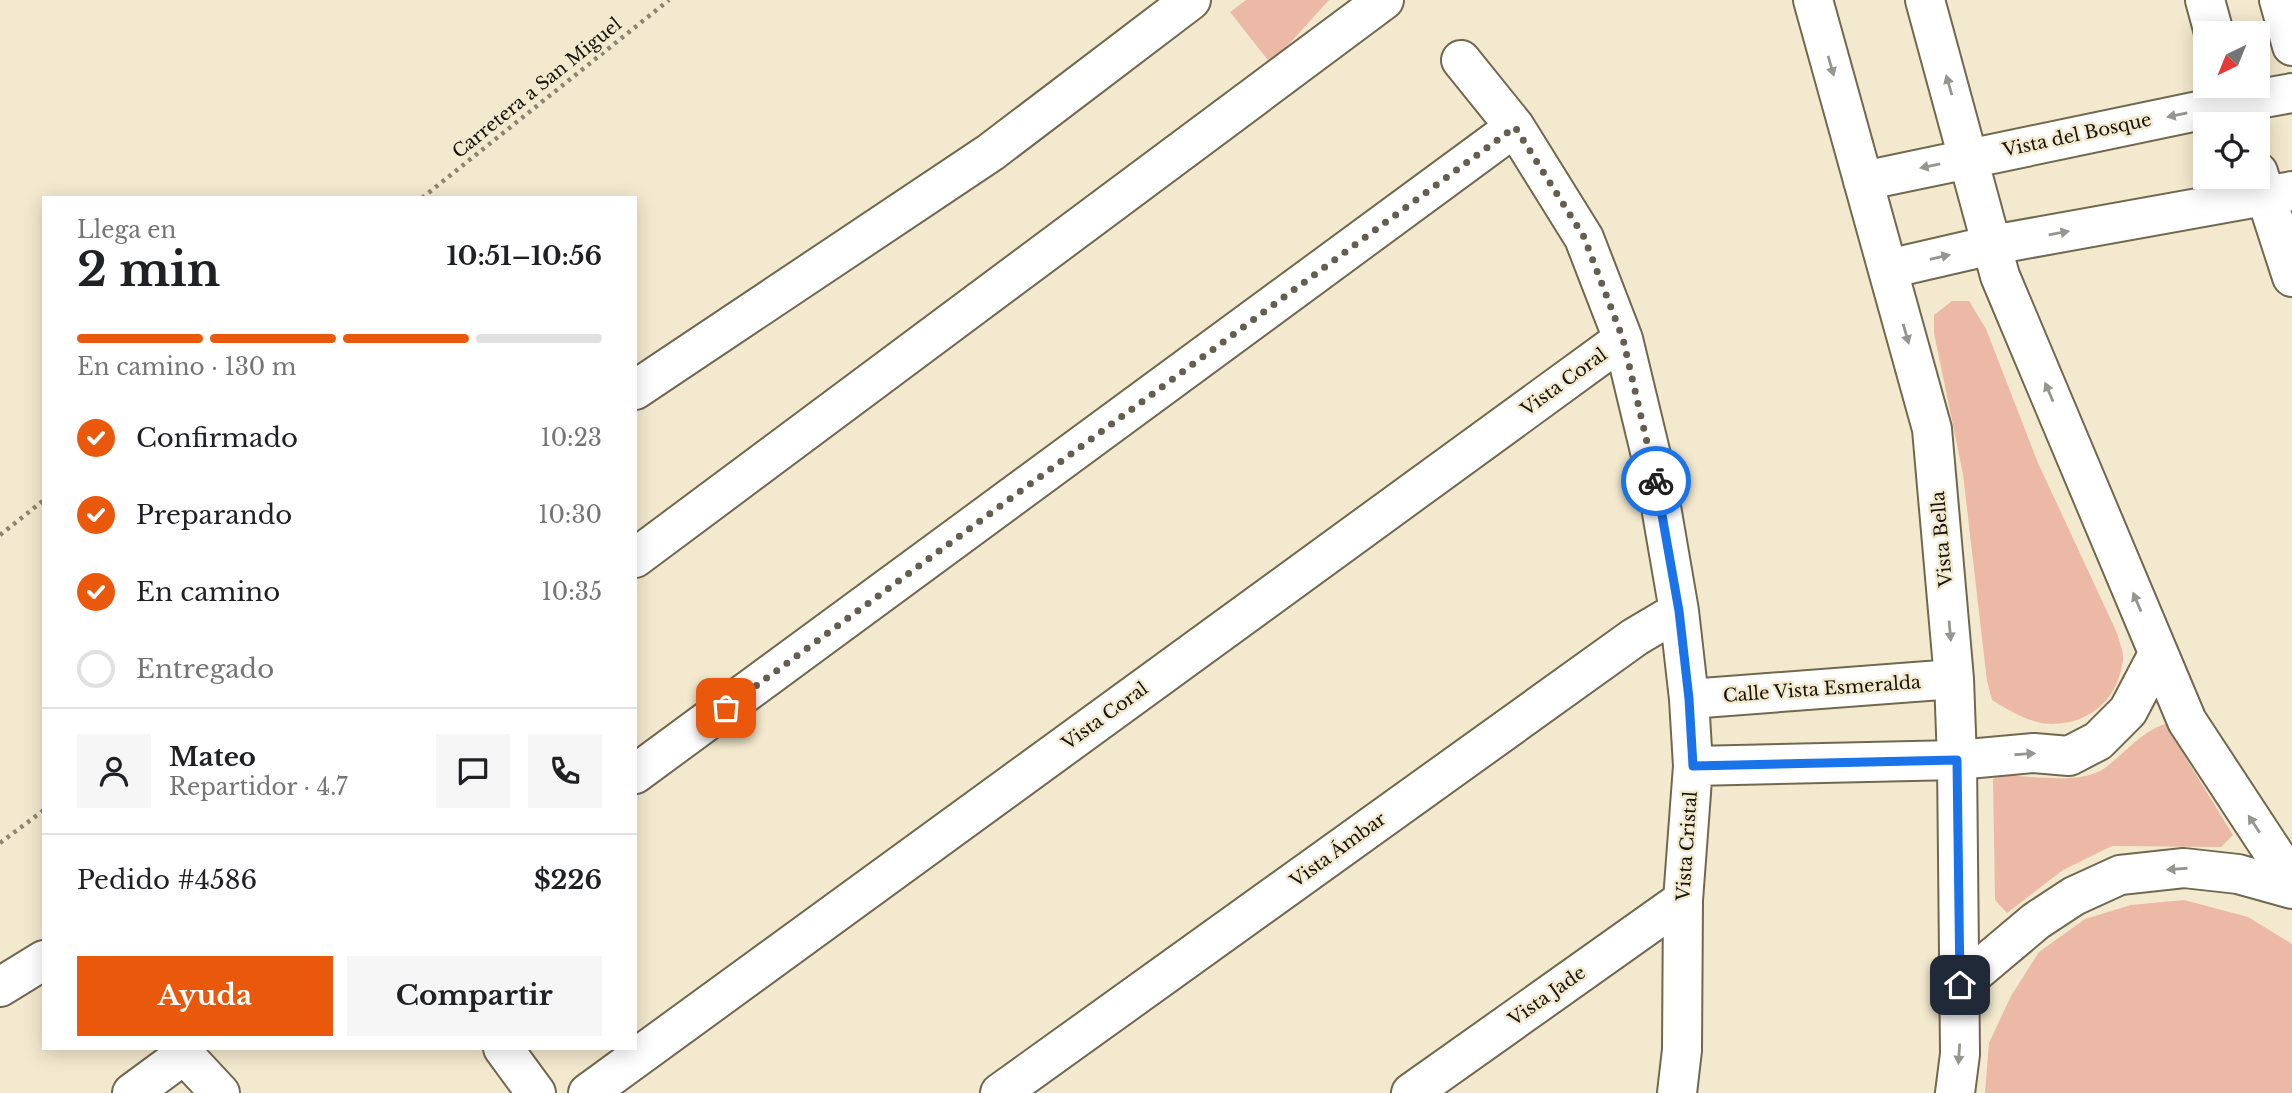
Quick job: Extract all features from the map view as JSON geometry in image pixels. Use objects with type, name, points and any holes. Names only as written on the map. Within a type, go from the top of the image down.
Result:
[{"type":"street","points":[[637,389],[991,152],[1191,0]]},
{"type":"street","points":[[637,557],[1384,0]]},
{"type":"street","name":"Vista Bella","points":[[1813,0],[1933,429],[1954,679],[1957,760],[1960,1054],[1955,1093]]},
{"type":"street","points":[[1925,0],[2000,276],[2187,721],[2292,881]]},
{"type":"street","points":[[2205,0],[2211,21]]},
{"type":"street","points":[[2279,0],[2292,46]]},
{"type":"street","name":"Vista Cristal","points":[[1461,60],[1515,127],[1584,237],[1623,339],[1655,472],[1679,611],[1693,766],[1682,900],[1682,1050],[1677,1093]]},
{"type":"street","name":"Vista del Bosque","points":[[1863,181],[2292,93]]},
{"type":"street","points":[[637,773],[1515,127]]},
{"type":"street","points":[[1888,269],[2272,185],[2292,277]]},
{"type":"street","name":"Vista Coral","points":[[588,1093],[1623,339]]},
{"type":"street","name":"Vista Ámbar","points":[[1000,1093],[1635,637],[1679,611]]},
{"type":"street","points":[[1693,766],[1957,760],[2034,753],[2069,756],[2098,741],[2128,711],[2158,654]]},
{"type":"street","name":"Calle Vista Esmeralda","points":[[1689,699],[1954,679]]},
{"type":"street","points":[[1960,985],[2036,921],[2074,896],[2120,875],[2184,867],[2238,874],[2292,889]]},
{"type":"street","name":"Vista Jade","points":[[1411,1093],[1682,900]]},
{"type":"street","points":[[0,987],[42,961]]},
{"type":"street","points":[[504,1050],[536,1093]]},
{"type":"street","points":[[132,1093],[182,1051],[220,1093]]},
{"type":"path","name":"Carretera a San Miguel","points":[[424,196],[669,0]]},
{"type":"path","points":[[0,535],[42,502]]},
{"type":"path","points":[[0,842],[42,811]]},
{"type":"shaded area","points":[[1246,0],[1329,0],[1271,64],[1230,12]]},
{"type":"shaded area","points":[[1952,301],[1969,301],[1986,329],[2038,463],[2117,633],[2123,654],[2120,674],[2109,697],[2091,713],[2067,723],[2037,722],[1992,700],[1987,681],[1963,474],[1934,333],[1934,315]]},
{"type":"shaded area","points":[[2165,724],[2233,835],[2221,847],[2112,846],[2063,870],[2007,913],[1995,900],[1993,779],[2003,775],[2070,778],[2095,773],[2105,768],[2148,732]]},
{"type":"shaded area","points":[[2184,900],[2248,917],[2292,944],[2292,1093],[1985,1093],[1989,1043],[2011,996],[2039,952],[2085,919],[2131,905]]},
{"type":"way so far","points":[[726,708],[1515,127],[1584,237],[1623,339],[1656,481]]},
{"type":"route","points":[[1656,481],[1679,611],[1693,766],[1957,760],[1960,985]]}]
